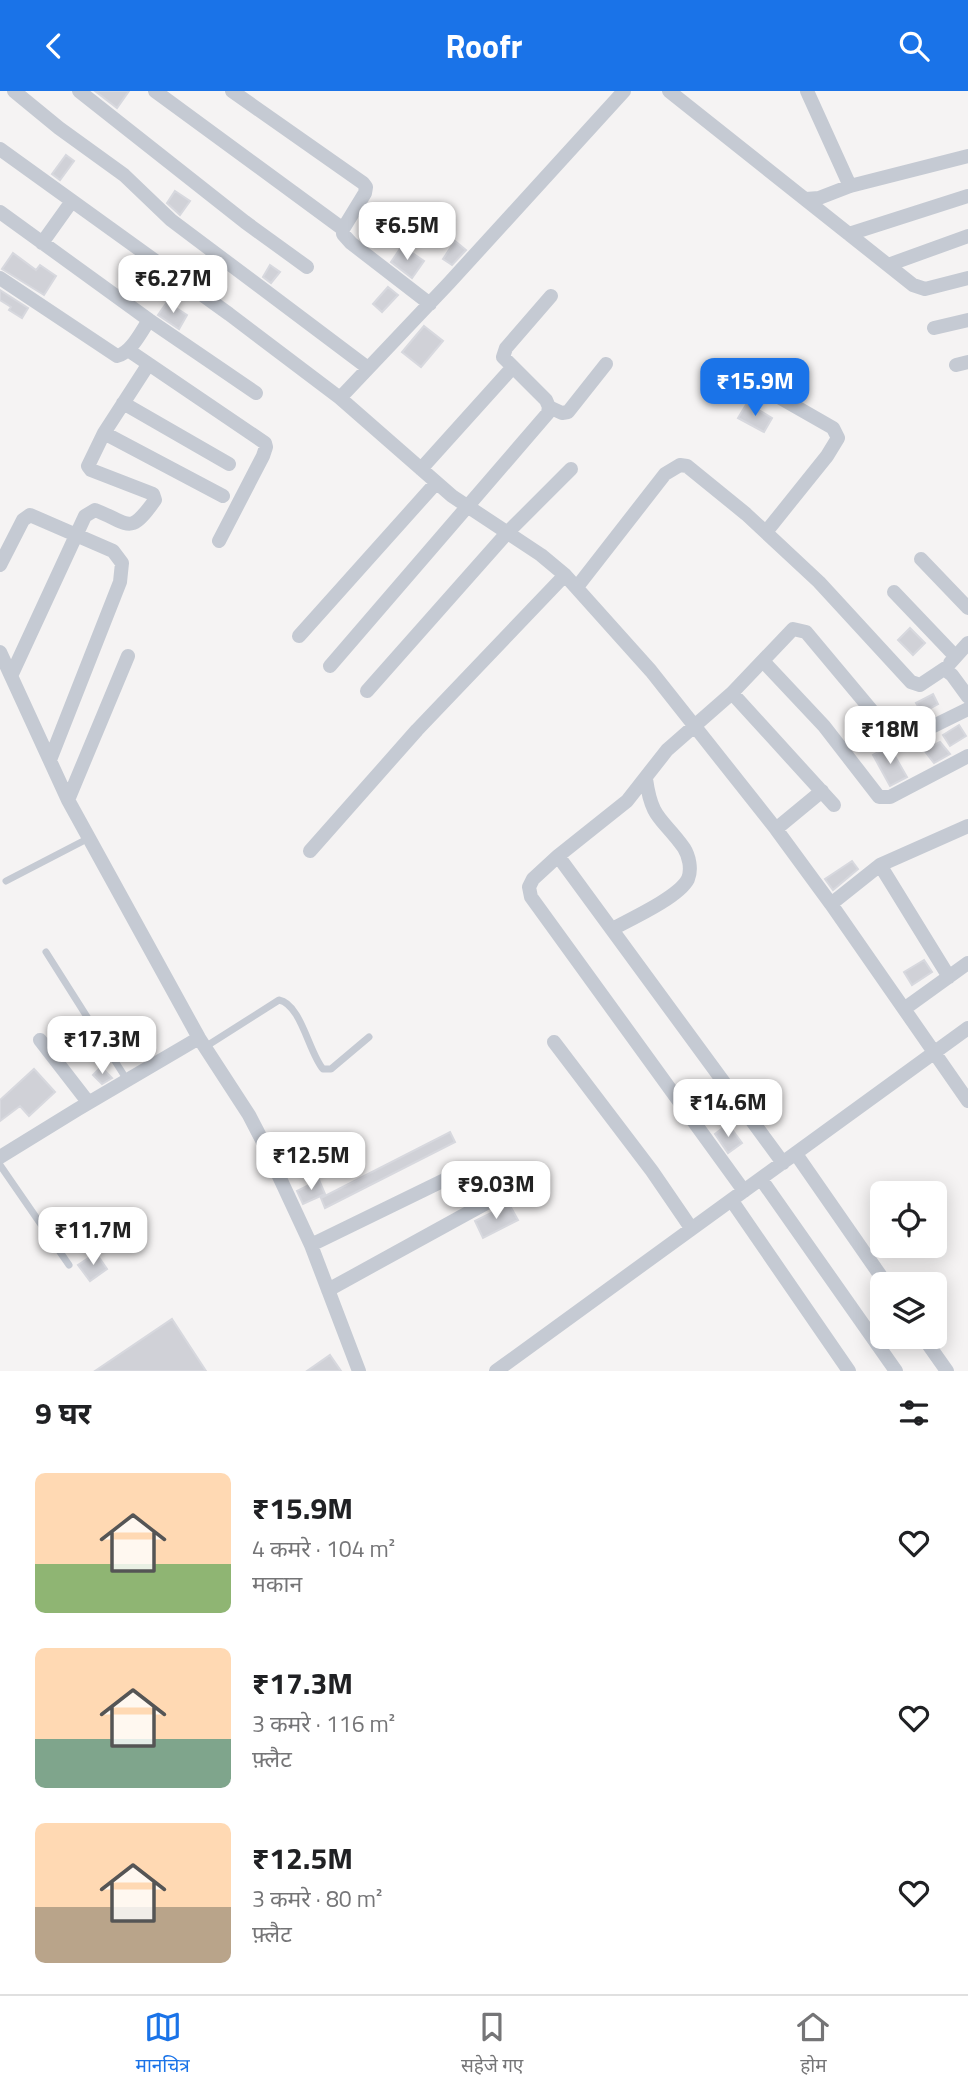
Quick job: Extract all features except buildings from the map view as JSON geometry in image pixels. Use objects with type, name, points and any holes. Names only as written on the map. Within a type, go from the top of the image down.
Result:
[{"type":"street","points":[[0,99],[7,91]]},
{"type":"street","points":[[13,91],[124,175],[171,220],[368,368]]},
{"type":"street","points":[[79,91],[245,222],[307,267]]},
{"type":"street","points":[[155,91],[343,229]]},
{"type":"street","points":[[232,91],[363,183],[366,187],[365,193],[343,229],[343,234],[430,304]]},
{"type":"street","points":[[340,398],[430,304],[624,91]]},
{"type":"street","points":[[669,91],[913,285],[925,289],[968,278]]},
{"type":"street","points":[[807,91],[850,186]]},
{"type":"street","points":[[0,149],[229,314],[340,398],[436,483],[541,555],[565,575],[642,661],[776,829],[968,1101]]},
{"type":"street","points":[[806,199],[819,198],[850,186],[968,156]]},
{"type":"street","points":[[849,234],[968,196]]},
{"type":"street","points":[[41,243],[72,201]]},
{"type":"street","points":[[0,212],[149,320],[256,393]]},
{"type":"street","points":[[888,265],[968,236]]},
{"type":"street","points":[[0,278],[113,355],[120,356],[128,350],[149,320]]},
{"type":"street","points":[[551,296],[506,348],[503,357],[546,400],[549,407],[562,413],[568,411],[606,364]]},
{"type":"street","points":[[934,328],[968,320]]},
{"type":"street","points":[[128,350],[265,443],[263,456],[219,541]]},
{"type":"street","points":[[11,676],[85,516],[92,510],[134,524],[141,520],[155,500],[153,494],[89,468],[104,433],[148,365]]},
{"type":"street","points":[[421,469],[512,367]]},
{"type":"street","points":[[742,376],[833,428],[838,438],[827,456],[766,532]]},
{"type":"street","points":[[123,403],[229,464]]},
{"type":"street","points":[[330,666],[544,419],[549,407]]},
{"type":"street","points":[[104,433],[223,496]]},
{"type":"street","points":[[577,587],[665,474],[680,465],[693,469],[766,532],[819,582],[911,682],[920,685],[944,669],[968,643]]},
{"type":"street","points":[[367,691],[507,533],[571,468]]},
{"type":"street","points":[[299,636],[436,483]]},
{"type":"street","points":[[0,565],[27,516],[46,521],[113,551],[122,568],[122,575],[50,760]]},
{"type":"street","points":[[921,559],[968,608]]},
{"type":"street","points":[[310,851],[417,730],[565,575]]},
{"type":"street","points":[[894,592],[956,656]]},
{"type":"street","points":[[744,1191],[531,897],[531,882],[558,856],[628,801],[667,750],[732,693],[793,629],[802,630],[898,742],[968,709]]},
{"type":"street","points":[[0,652],[68,800],[202,1043],[254,1125],[311,1245],[359,1371]]},
{"type":"street","points":[[68,800],[128,656]]},
{"type":"street","points":[[763,661],[824,726],[879,797],[890,797],[968,756]]},
{"type":"street","points":[[944,669],[952,675],[968,697]]},
{"type":"street","points":[[732,693],[835,805]]},
{"type":"street","points":[[612,929],[674,893],[688,879],[690,872],[684,848],[652,808],[646,779]]},
{"type":"street","points":[[776,829],[822,791]]},
{"type":"street","points":[[831,904],[880,865],[968,826]]},
{"type":"street","points":[[558,856],[783,1163]]},
{"type":"street","points":[[880,865],[949,977]]},
{"type":"street","points":[[904,1009],[968,963]]},
{"type":"street","points":[[496,1371],[968,1028]]},
{"type":"street","points":[[40,1040],[88,1102]]},
{"type":"street","points":[[554,1042],[691,1228]]},
{"type":"street","points":[[0,1157],[88,1102],[202,1043]]},
{"type":"street","points":[[796,1154],[878,1272]]},
{"type":"street","points":[[311,1245],[467,1169]]},
{"type":"street","points":[[761,1179],[896,1371]]},
{"type":"street","points":[[732,1201],[849,1371]]},
{"type":"street","points":[[328,1290],[488,1202]]},
{"type":"street","points":[[931,1349],[947,1371]]},
{"type":"lane","points":[[6,881],[89,838]]},
{"type":"lane","points":[[46,952],[127,1080]]},
{"type":"lane","points":[[202,1043],[279,1000],[288,1003],[293,1009],[323,1069],[331,1069],[369,1037]]},
{"type":"lane","points":[[0,1165],[69,1265]]}]
